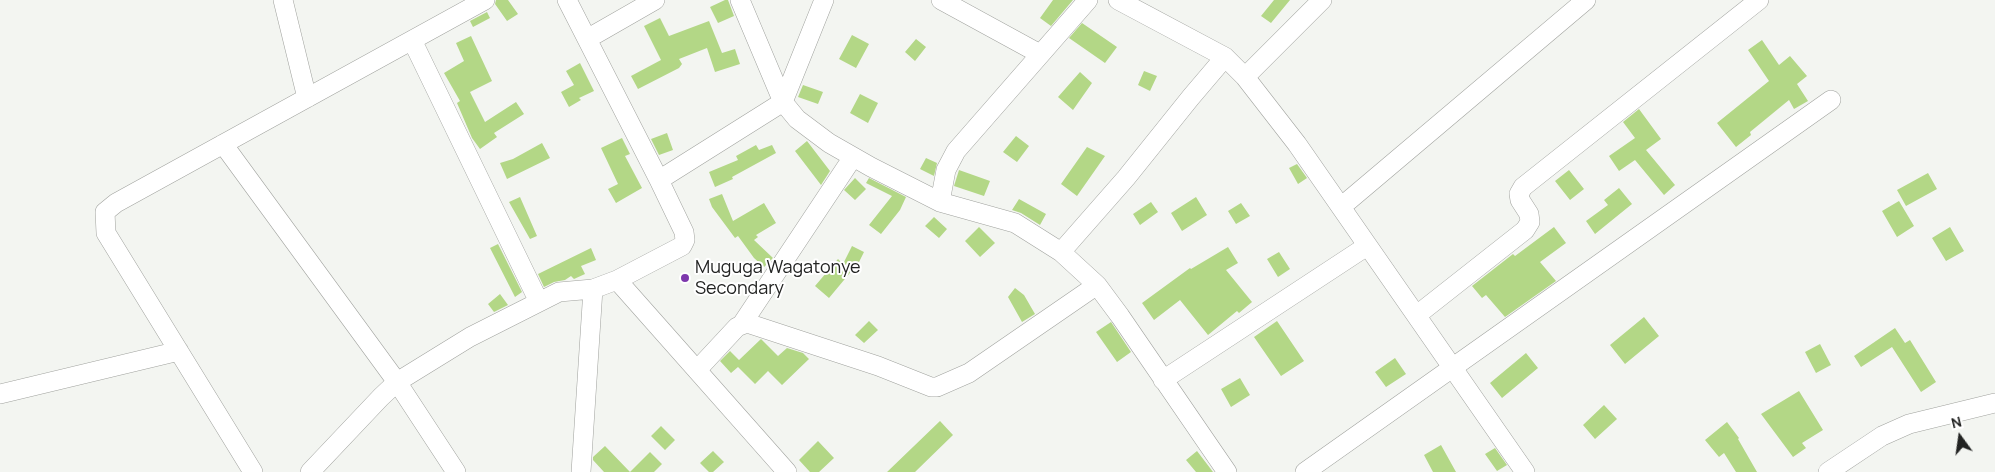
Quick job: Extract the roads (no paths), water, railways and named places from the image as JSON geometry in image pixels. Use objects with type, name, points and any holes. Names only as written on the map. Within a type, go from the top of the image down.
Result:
[{"type":"street","points":[[283,0],[307,98]]},
{"type":"street","points":[[253,472],[106,233],[105,212],[116,203],[485,0]]},
{"type":"street","points":[[310,472],[381,396],[397,382],[470,337],[559,292],[593,288],[617,280],[682,246],[685,240],[684,232],[567,0]]},
{"type":"street","points":[[587,39],[655,0]]},
{"type":"street","points":[[740,0],[783,102],[797,119],[829,143],[854,158],[940,202],[1015,223],[1061,252],[1096,285],[1120,316],[1227,472]]},
{"type":"street","points":[[659,180],[783,102],[824,0]]},
{"type":"street","points":[[941,0],[1040,54]]},
{"type":"street","points":[[940,202],[946,170],[956,152],[1088,0]]},
{"type":"street","points":[[1118,0],[1226,58],[1245,76],[1297,144],[1525,472]]},
{"type":"street","points":[[1245,76],[1322,0]]},
{"type":"street","points":[[1341,207],[1586,0]]},
{"type":"street","points":[[1417,315],[1525,230],[1530,222],[1529,214],[1520,200],[1519,194],[1523,187],[1759,0]]},
{"type":"street","points":[[412,40],[539,302]]},
{"type":"street","points":[[1061,252],[1126,178],[1191,97],[1226,58]]},
{"type":"street","points":[[1305,472],[1831,100]]},
{"type":"street","points":[[223,144],[397,382],[456,472]]},
{"type":"street","points":[[697,370],[742,324],[854,158]]},
{"type":"street","points":[[1163,380],[1367,246]]},
{"type":"street","points":[[617,280],[787,472]]},
{"type":"street","points":[[742,324],[754,323],[806,343],[878,366],[931,387],[969,373],[1096,285]]},
{"type":"street","points":[[581,472],[593,288]]},
{"type":"street","points":[[0,394],[179,351]]},
{"type":"street","points":[[1828,472],[1882,436],[1909,424],[1995,403]]},
{"type":"place","name":"Muguga Wagatonye Secondary","points":[[685,278]]}]
